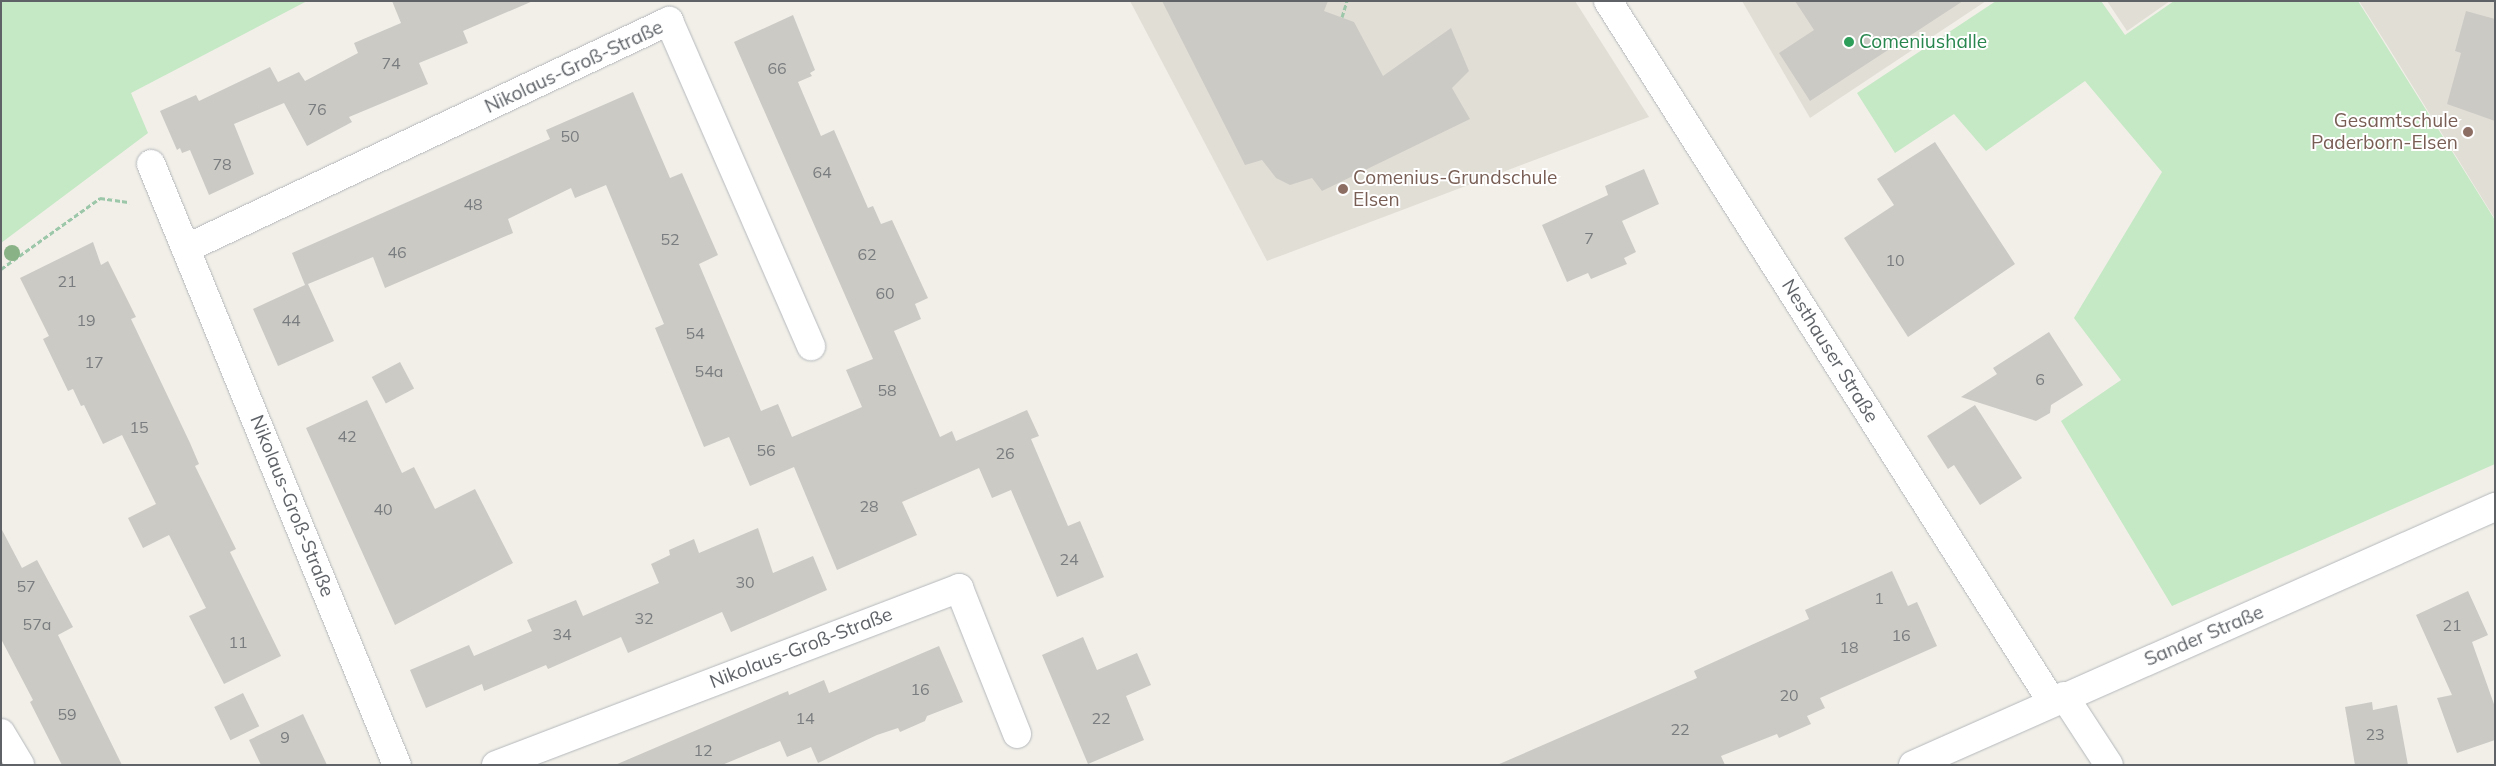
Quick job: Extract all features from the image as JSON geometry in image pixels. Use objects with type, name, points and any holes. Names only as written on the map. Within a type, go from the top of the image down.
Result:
[{"type":"street","name":"Nesthauser Straße","points":[[1608,1],[2058,699],[2109,765]]},
{"type":"street","name":"Nikolaus-Groß-Straße","points":[[187,248],[669,21],[811,346]]},
{"type":"street","name":"Nikolaus-Groß-Straße","points":[[151,164],[397,765]]},
{"type":"street","name":"Sander Straße","points":[[1913,765],[2058,699],[2495,508]]},
{"type":"street","name":"Nikolaus-Groß-Straße","points":[[496,765],[959,588],[1017,734]]},
{"type":"street","points":[[1,733],[20,765]]},
{"type":"path","points":[[1342,17],[1347,1]]},
{"type":"path","points":[[1,269],[100,198],[170,208]]},
{"type":"shaded area","name":"Comenius-Grundschule Elsen","points":[[1130,1],[1575,1],[1649,117],[1267,261]]},
{"type":"shaded area","name":"Comeniushalle","points":[[1742,1],[1986,1],[1810,118]]},
{"type":"shaded area","points":[[2107,1],[2170,1],[2127,31]]},
{"type":"shaded area","name":"Gesamtschule Paderborn-Elsen","points":[[2359,1],[2495,1],[2495,219],[2387,45]]},
{"type":"green space","points":[[1,1],[307,1],[131,93],[148,133],[1,243]]},
{"type":"green space","points":[[1996,1],[2101,1],[2125,35],[2174,1],[2358,1],[2495,220],[2495,464],[2172,606],[2061,421],[2121,380],[2074,318],[2162,172],[2085,81],[1986,151],[1954,114],[1895,153],[1857,93]]},
{"type":"building","points":[[392,1],[533,1],[463,31],[468,43],[419,63],[428,84],[349,117],[352,122],[307,146],[284,103],[234,124],[254,174],[209,195],[190,150],[182,153],[180,148],[177,150],[160,111],[196,95],[199,101],[270,67],[278,82],[299,72],[305,81],[358,53],[354,43],[401,23]]},
{"type":"building","points":[[1162,1],[1328,1],[1324,11],[1354,22],[1383,76],[1451,28],[1469,71],[1452,88],[1470,119],[1322,191],[1312,178],[1290,185],[1276,178],[1262,160],[1245,165]]},
{"type":"building","name":"Comeniushalle","points":[[1795,1],[1963,1],[1810,101],[1779,53],[1814,30]]},
{"type":"building","points":[[2466,11],[2495,19],[2495,121],[2447,104],[2461,53],[2455,51]]},
{"type":"building","points":[[793,15],[815,70],[810,73],[812,76],[798,82],[821,136],[834,130],[868,208],[873,206],[881,224],[892,220],[928,298],[915,304],[921,319],[894,331],[940,437],[952,431],[956,441],[1027,410],[1039,436],[1031,439],[1068,526],[1080,521],[1104,577],[1057,597],[1011,490],[992,498],[979,468],[902,502],[917,535],[837,570],[794,467],[750,486],[729,437],[704,447],[655,328],[664,324],[606,185],[575,198],[571,188],[508,219],[513,233],[385,288],[373,257],[308,284],[334,341],[278,366],[253,309],[305,285],[292,253],[550,139],[546,130],[633,92],[670,178],[682,173],[718,255],[699,264],[761,411],[778,404],[792,437],[862,407],[846,370],[873,359],[734,42]]},
{"type":"building","points":[[1935,142],[2015,264],[1908,337],[1844,238],[1894,205],[1877,179]]},
{"type":"building","points":[[1644,169],[1659,204],[1622,221],[1636,252],[1624,258],[1627,264],[1591,279],[1588,273],[1567,282],[1542,225],[1608,195],[1605,186]]},
{"type":"building","points":[[93,242],[101,265],[108,261],[136,317],[131,319],[190,443],[199,464],[195,466],[236,549],[230,552],[281,656],[224,684],[189,616],[206,608],[169,535],[143,548],[128,518],[156,504],[122,435],[103,444],[84,405],[81,406],[73,389],[68,391],[43,339],[49,336],[20,278]]},
{"type":"building","points":[[2049,332],[2083,385],[2051,405],[2050,413],[2036,421],[1961,397],[1997,374],[1993,368]]},
{"type":"building","points":[[400,362],[414,388],[386,404],[372,377]]},
{"type":"building","points":[[367,400],[402,473],[414,467],[435,509],[475,489],[513,563],[395,625],[306,428]]},
{"type":"building","points":[[1975,405],[2022,478],[1980,505],[1954,465],[1948,469],[1927,436]]},
{"type":"building","points":[[1,528],[22,568],[37,560],[73,627],[58,635],[122,765],[62,765],[30,702],[33,700],[1,639]]},
{"type":"building","points":[[758,528],[773,573],[813,556],[827,590],[731,632],[722,612],[628,653],[621,637],[548,669],[546,665],[484,691],[482,684],[426,708],[410,670],[469,645],[474,656],[532,631],[527,620],[576,600],[583,616],[659,583],[651,564],[670,555],[669,550],[694,539],[699,553]]},
{"type":"building","points":[[1892,571],[1908,606],[1917,602],[1937,646],[1820,698],[1825,708],[1807,716],[1811,724],[1779,738],[1777,734],[1721,756],[1725,765],[1497,765],[1697,678],[1694,671],[1809,619],[1805,610]]},
{"type":"building","points":[[2468,591],[2488,635],[2472,642],[2495,707],[2495,740],[2457,753],[2437,698],[2452,695],[2416,615]]},
{"type":"building","points":[[1083,637],[1097,670],[1137,653],[1151,685],[1126,696],[1144,740],[1088,764],[1042,655]]},
{"type":"building","points":[[939,646],[963,702],[927,716],[925,721],[900,732],[898,728],[877,735],[818,763],[811,747],[787,757],[780,741],[722,765],[615,765],[788,691],[789,695],[824,680],[829,693]]},
{"type":"building","points":[[243,693],[259,726],[230,740],[214,707]]},
{"type":"building","points":[[2372,702],[2373,710],[2397,705],[2408,765],[2355,765],[2345,707]]},
{"type":"building","points":[[303,714],[327,765],[261,765],[249,740]]},
{"type":"place","name":"Comeniushalle","points":[[1849,42]]},
{"type":"place","name":"Gesamtschule Paderborn-Elsen","points":[[2468,132]]},
{"type":"place","name":"Comenius-Grundschule Elsen","points":[[1343,189]]}]
